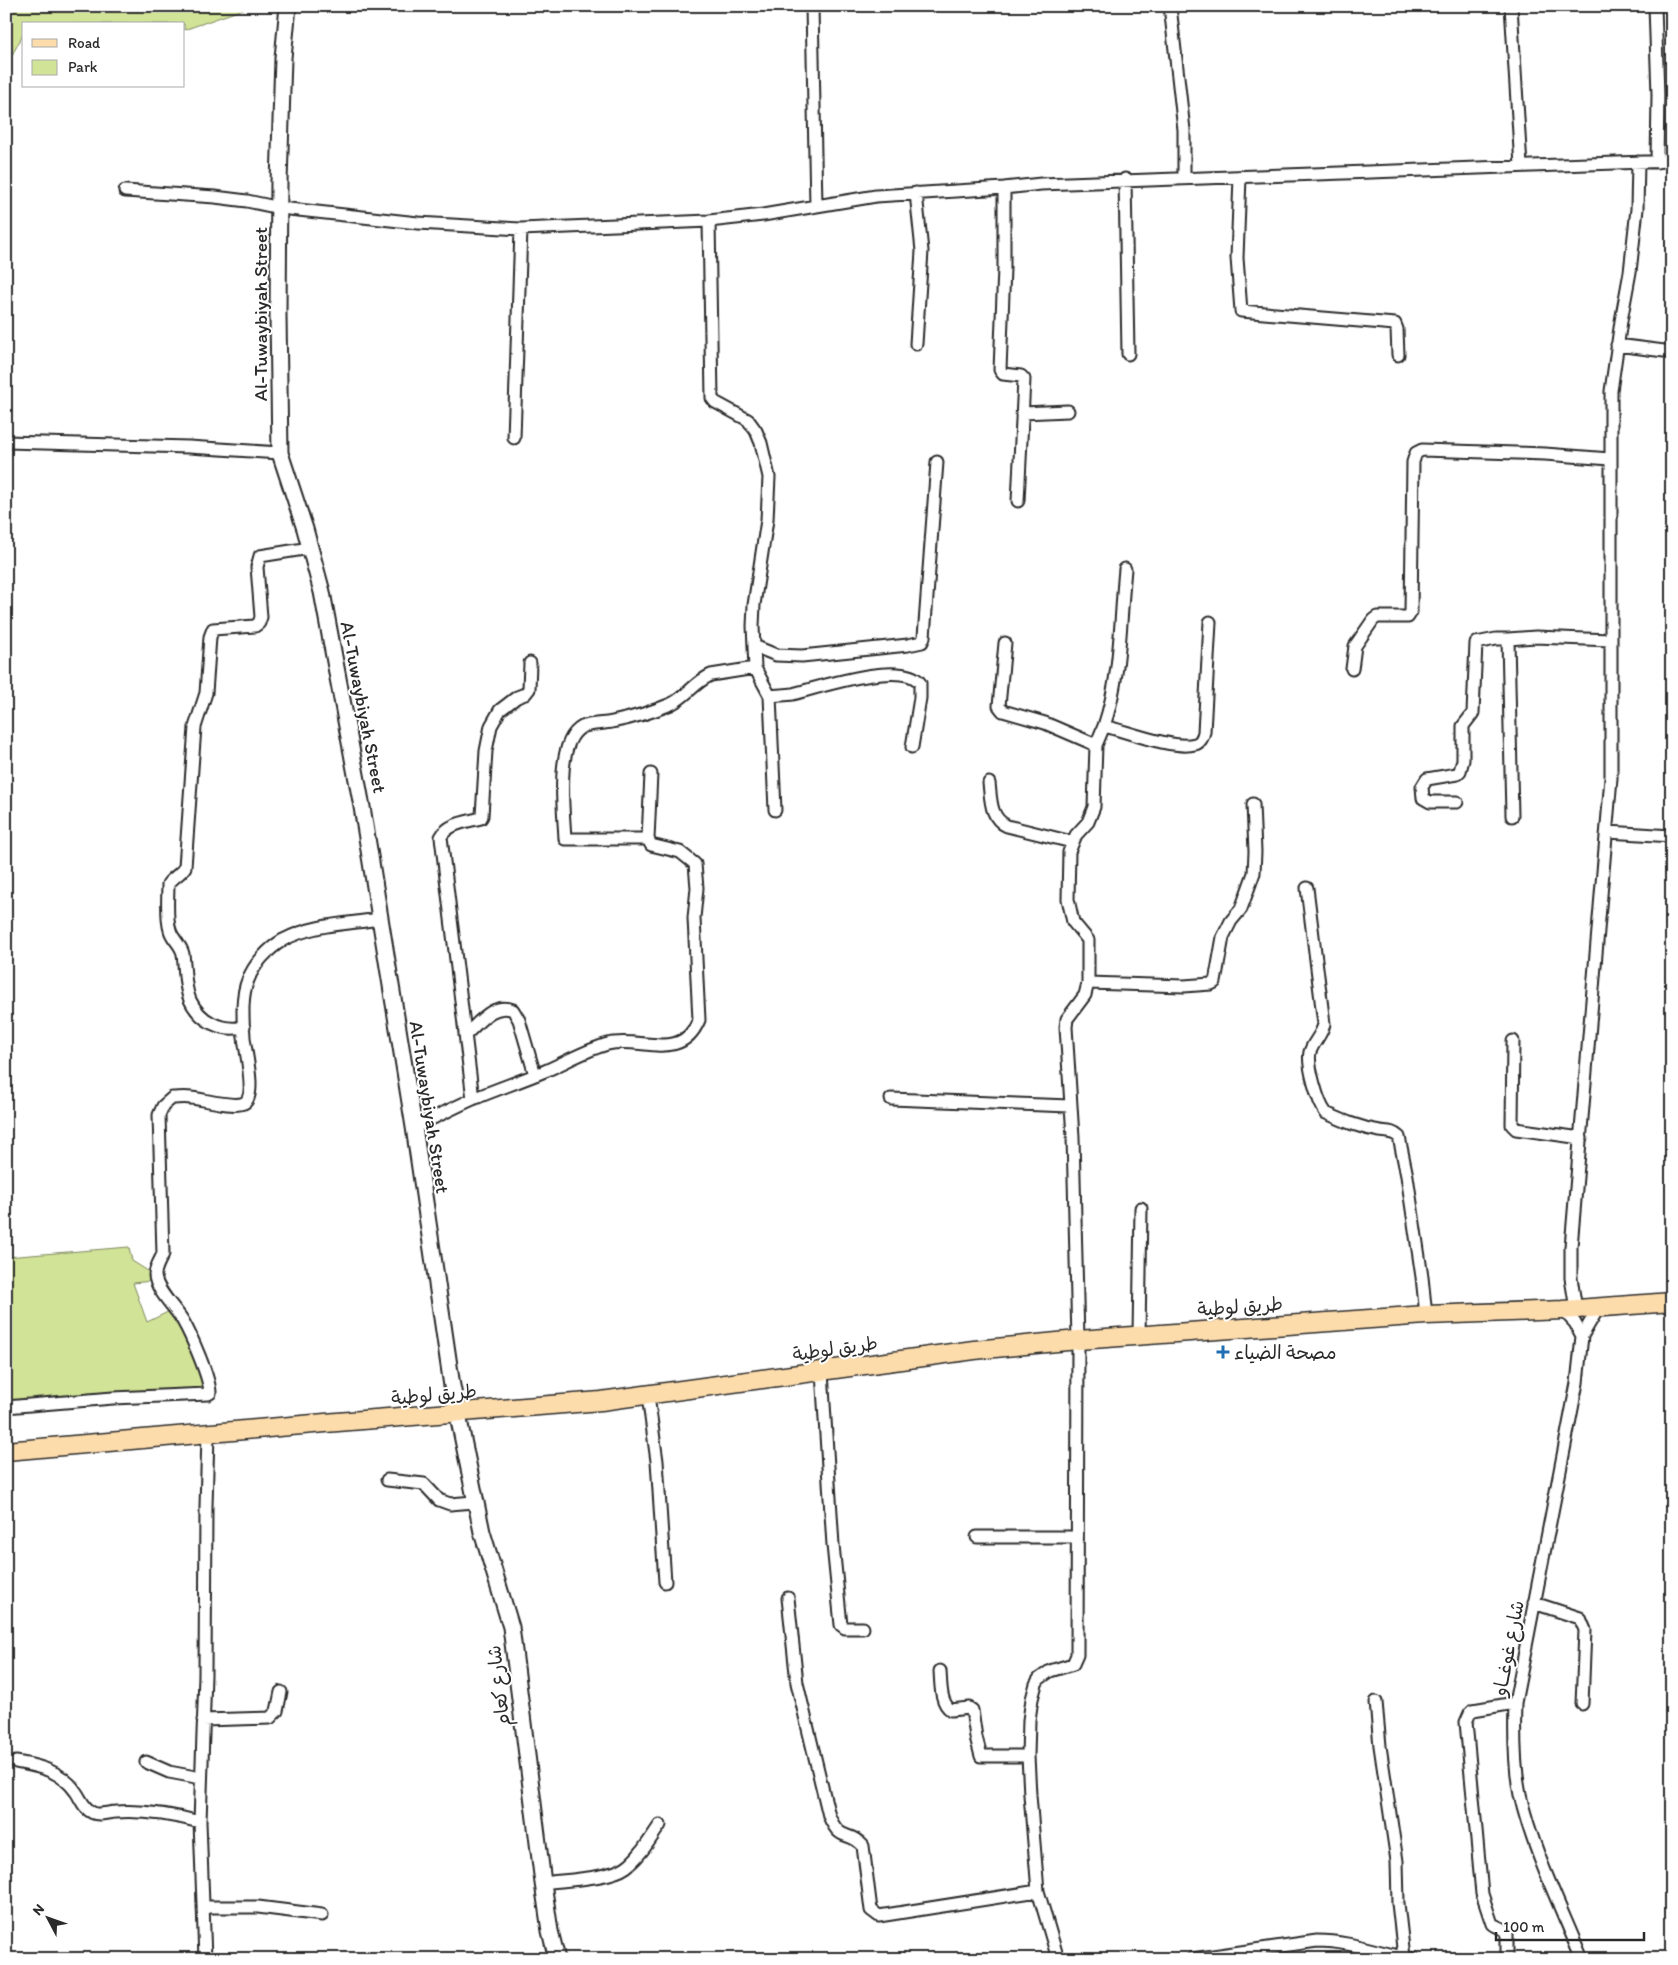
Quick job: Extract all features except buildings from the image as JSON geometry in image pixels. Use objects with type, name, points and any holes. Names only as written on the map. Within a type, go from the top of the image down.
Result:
[{"type":"main road","name":"طريق لوطية","points":[[6,1451],[325,1423],[458,1414],[648,1396],[974,1350],[1078,1340],[1426,1315],[1569,1309],[1672,1302]]},
{"type":"street","name":"Al-Tuwaybiyah Street","points":[[288,6],[283,58],[278,315],[280,453],[322,592],[362,807],[414,1127],[452,1386],[458,1414]]},
{"type":"street","points":[[812,6],[816,206]]},
{"type":"street","points":[[1170,6],[1184,130],[1184,178]]},
{"type":"street","points":[[1511,6],[1521,166]]},
{"type":"street","points":[[1655,6],[1658,95],[1657,162]]},
{"type":"street","points":[[125,190],[247,201],[280,208],[418,223],[521,229],[708,221],[763,215],[876,196],[1040,184],[1125,179],[1240,177],[1672,161]]},
{"type":"street","points":[[1582,1336],[1569,1309],[1571,1247],[1608,832],[1611,778],[1611,391],[1630,272],[1637,209],[1638,162]]},
{"type":"street","points":[[1240,177],[1237,258],[1241,311],[1395,324],[1398,328],[1398,355]]},
{"type":"street","points":[[1125,179],[1128,354]]},
{"type":"street","points":[[1004,188],[1004,268],[1000,370],[1003,374],[1021,376],[1024,379],[1018,501]]},
{"type":"street","points":[[916,193],[922,251],[916,344]]},
{"type":"street","points":[[708,221],[712,398],[715,402],[748,420],[756,431],[769,477],[767,520],[754,605],[754,646],[755,668],[770,696],[775,810]]},
{"type":"street","points":[[514,438],[521,229]]},
{"type":"street","points":[[1617,345],[1672,352]]},
{"type":"street","points":[[1023,413],[1068,411]]},
{"type":"street","points":[[6,442],[189,447],[280,453]]},
{"type":"street","points":[[1352,669],[1355,646],[1373,620],[1377,617],[1408,617],[1411,612],[1413,462],[1416,453],[1422,450],[1482,451],[1610,459]]},
{"type":"street","points":[[754,646],[776,655],[802,656],[922,642],[924,637],[937,462]]},
{"type":"street","points":[[244,1027],[233,1030],[219,1027],[200,1014],[190,999],[183,952],[180,944],[170,931],[168,884],[185,867],[195,727],[206,693],[210,637],[213,629],[255,626],[259,623],[261,617],[257,567],[260,556],[310,548]]},
{"type":"street","points":[[1058,1959],[1038,1891],[1028,1756],[1029,1720],[1036,1684],[1047,1672],[1073,1664],[1077,1659],[1078,1340],[1073,1137],[1067,1019],[1086,995],[1088,983],[1088,940],[1073,922],[1068,899],[1070,852],[1072,842],[1088,822],[1094,807],[1096,745],[1110,708],[1117,662],[1125,569]]},
{"type":"street","points":[[1104,726],[1145,738],[1178,744],[1196,744],[1204,732],[1210,622]]},
{"type":"street","points":[[1457,802],[1428,801],[1424,798],[1422,787],[1426,779],[1457,774],[1463,766],[1463,726],[1473,713],[1476,643],[1496,639],[1536,637],[1610,640]]},
{"type":"street","points":[[1508,639],[1512,816]]},
{"type":"street","points":[[1005,643],[999,706],[1003,711],[1045,723],[1096,745]]},
{"type":"street","points":[[473,1099],[441,837],[445,831],[456,824],[481,818],[486,751],[491,726],[500,710],[525,694],[529,689],[530,662]]},
{"type":"street","points":[[648,840],[565,839],[563,761],[571,736],[582,727],[631,718],[672,703],[682,698],[706,677],[711,675],[755,668]]},
{"type":"street","points":[[770,696],[790,694],[868,676],[901,673],[912,676],[920,683],[920,698],[912,747]]},
{"type":"street","points":[[414,1127],[473,1099],[535,1076],[608,1044],[624,1042],[654,1046],[681,1042],[690,1037],[699,1020],[694,918],[697,888],[695,864],[680,852],[651,845],[648,840],[651,774]]},
{"type":"street","points":[[989,783],[992,810],[1004,825],[1072,842]]},
{"type":"street","points":[[1088,983],[1184,986],[1215,982],[1223,937],[1241,909],[1254,873],[1256,852],[1253,804]]},
{"type":"street","points":[[1608,832],[1672,836]]},
{"type":"street","points":[[1307,888],[1324,1024],[1323,1030],[1310,1050],[1309,1058],[1315,1086],[1326,1113],[1366,1129],[1394,1133],[1398,1137],[1415,1229],[1426,1315]]},
{"type":"street","points":[[6,1407],[113,1398],[210,1393],[207,1378],[184,1322],[158,1286],[156,1279],[157,1267],[162,1254],[159,1115],[163,1106],[172,1098],[189,1098],[237,1105],[246,1102],[250,1091],[244,1027],[244,997],[248,980],[256,964],[268,952],[283,940],[322,926],[380,919]]},
{"type":"street","points":[[465,1035],[494,1010],[505,1007],[513,1010],[519,1020],[535,1076]]},
{"type":"street","points":[[1513,1041],[1512,1125],[1516,1129],[1581,1138]]},
{"type":"street","points":[[891,1099],[1070,1106]]},
{"type":"street","points":[[1139,1335],[1141,1208]]},
{"type":"street","points":[[1582,1336],[1599,1307]]},
{"type":"street","name":"شارع غوغــاو","points":[[1582,1336],[1577,1383],[1515,1704],[1514,1737],[1520,1793],[1536,1844],[1582,1959]]},
{"type":"street","points":[[822,1372],[833,1545],[842,1625],[845,1628],[863,1628]]},
{"type":"street","points":[[648,1396],[657,1461],[665,1582]]},
{"type":"street","name":"شارع كعام","points":[[458,1414],[474,1502],[511,1627],[543,1883],[550,1931],[557,1959]]},
{"type":"street","points":[[205,1959],[200,1822],[208,1434]]},
{"type":"street","points":[[387,1480],[424,1484],[439,1500],[450,1504],[474,1502]]},
{"type":"street","points":[[977,1537],[1077,1537]]},
{"type":"street","points":[[788,1598],[797,1683],[830,1816],[835,1830],[844,1837],[857,1839],[863,1846],[872,1910],[879,1916],[1038,1891]]},
{"type":"street","points":[[1534,1603],[1580,1618],[1583,1621],[1585,1630],[1582,1704]]},
{"type":"street","points":[[940,1671],[942,1695],[947,1707],[952,1710],[969,1708],[972,1710],[981,1756],[1028,1756]]},
{"type":"street","points":[[203,1720],[270,1718],[279,1707],[281,1692]]},
{"type":"street","points":[[1192,1959],[1317,1941],[1336,1941],[1358,1945],[1409,1958],[1398,1904],[1397,1861],[1380,1746],[1376,1702]]},
{"type":"street","points":[[1508,1959],[1507,1931],[1492,1924],[1482,1894],[1466,1722],[1470,1713],[1474,1710],[1515,1704]]},
{"type":"street","points":[[16,1762],[42,1766],[62,1776],[76,1791],[83,1804],[92,1812],[98,1814],[140,1812],[182,1817],[200,1822]]},
{"type":"street","points":[[146,1762],[169,1772],[201,1778]]},
{"type":"street","points":[[543,1883],[611,1874],[626,1867],[640,1853],[660,1825]]},
{"type":"street","points":[[203,1907],[258,1908],[322,1915]]},
{"type":"green space","points":[[6,6],[252,6],[185,30],[185,22],[22,22],[22,37],[6,66]]},
{"type":"green space","points":[[129,1247],[132,1261],[148,1271],[152,1281],[133,1283],[147,1322],[172,1310],[188,1340],[207,1392],[84,1395],[6,1401],[6,1257]]},
{"type":"place","name":"مصحة الضياء","points":[[1223,1352]]}]
